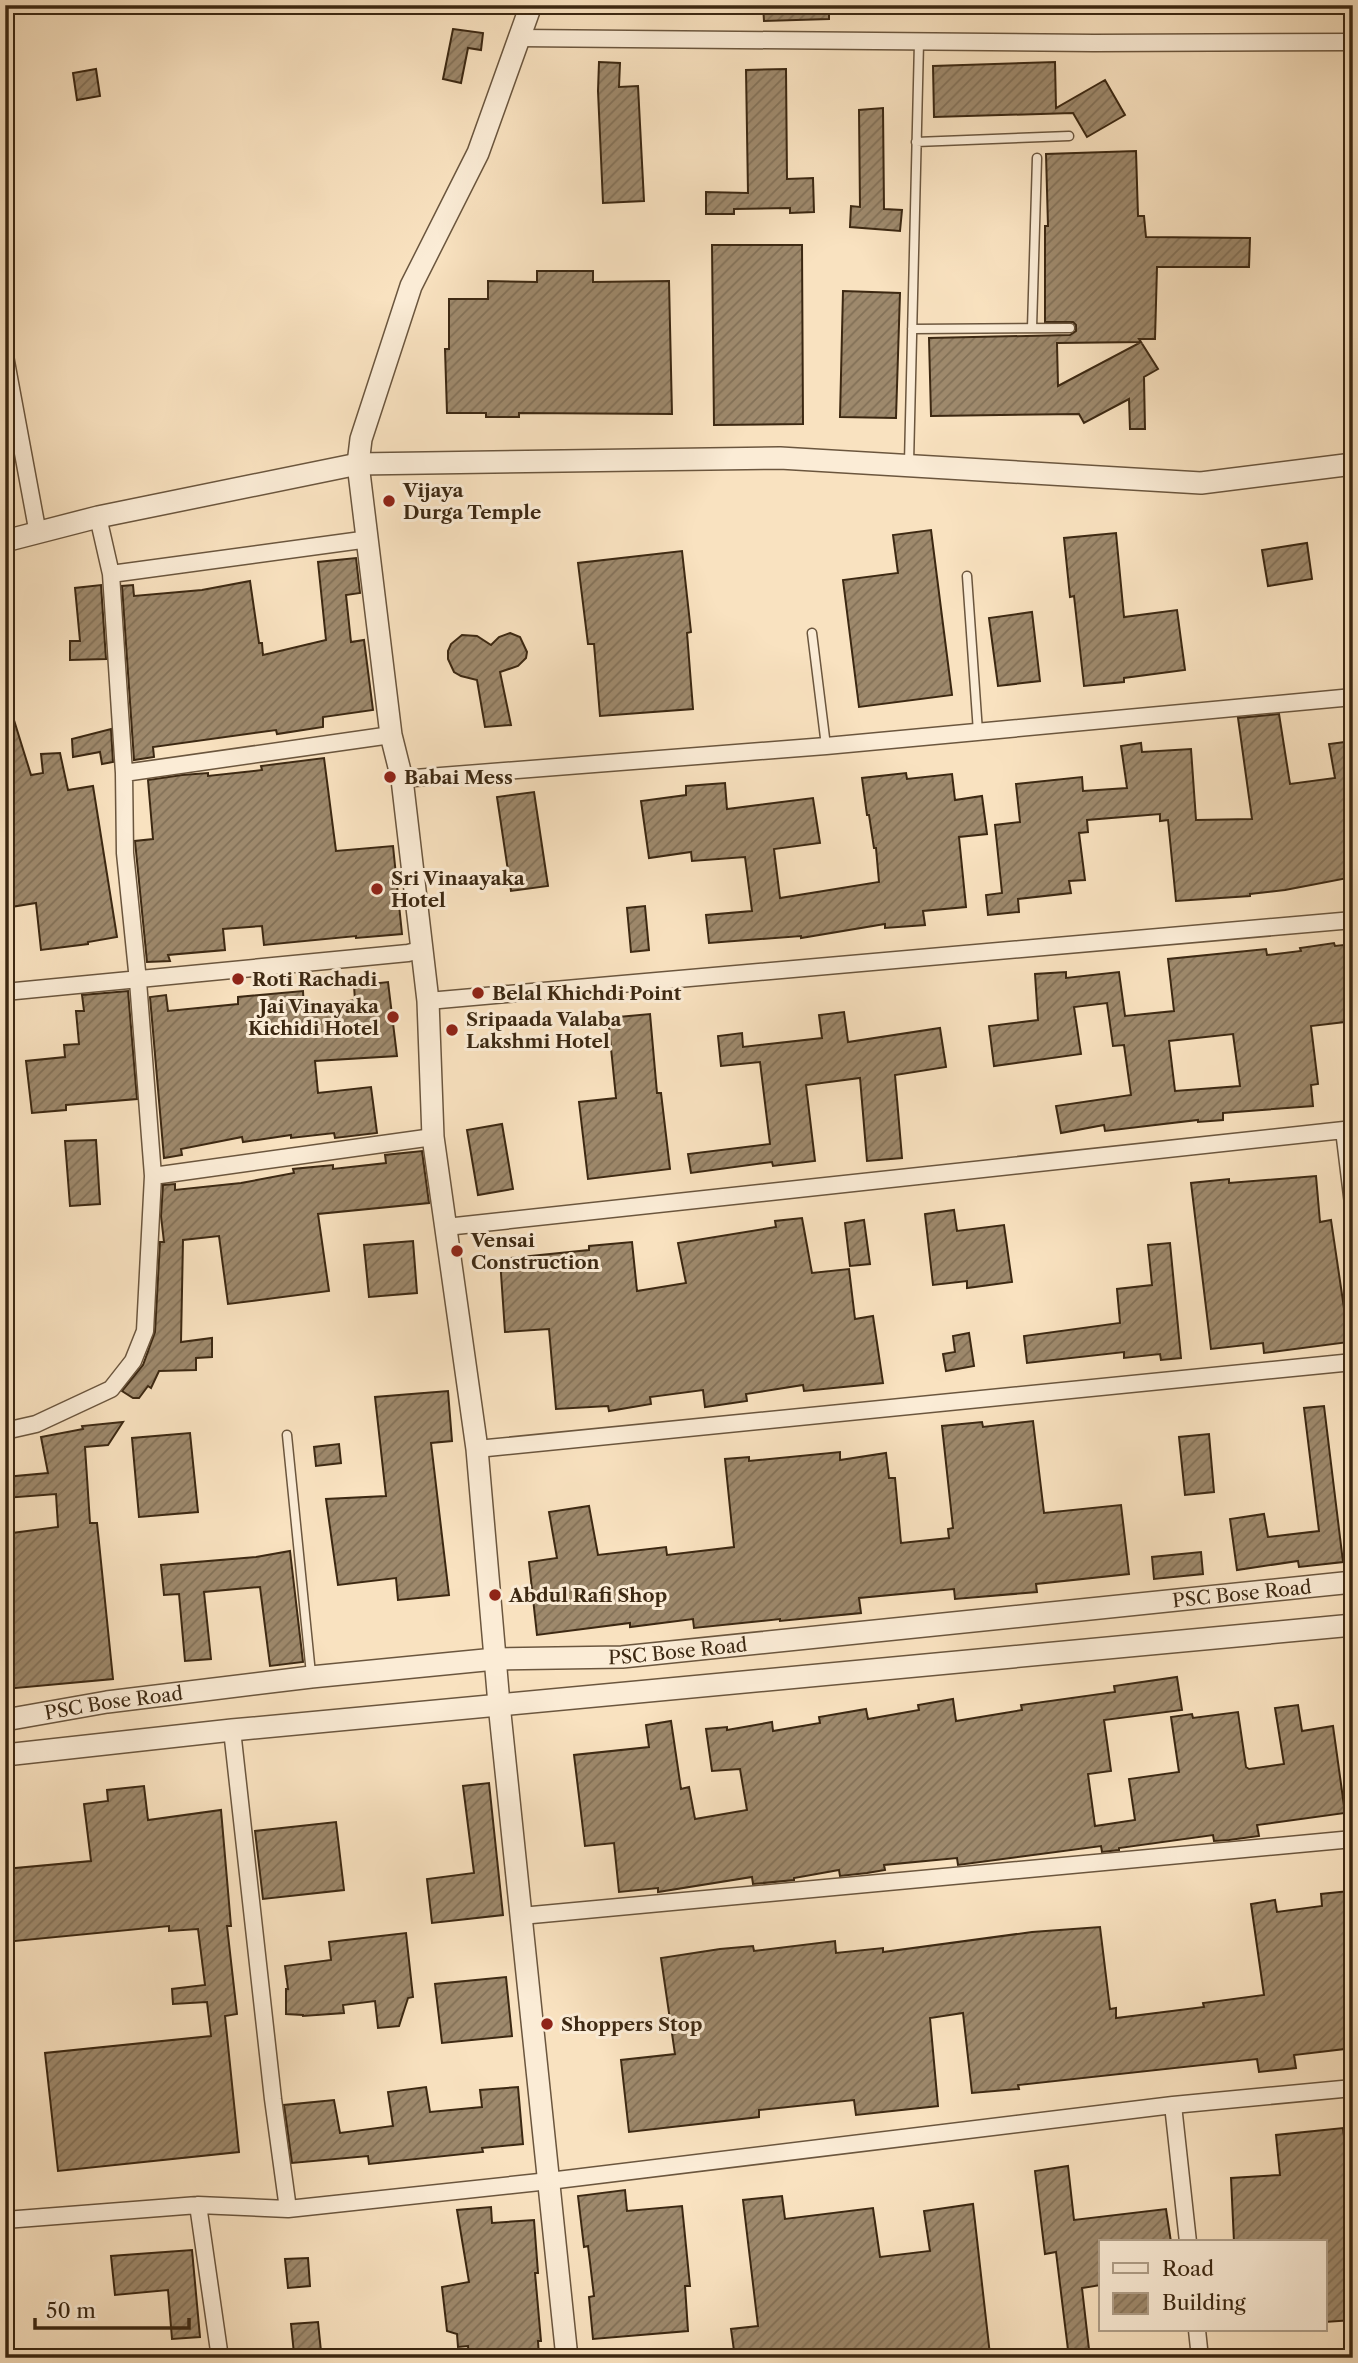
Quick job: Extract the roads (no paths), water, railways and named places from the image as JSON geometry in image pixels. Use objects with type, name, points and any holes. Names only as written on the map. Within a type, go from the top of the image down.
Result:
[{"type":"street","points":[[531,5],[478,153],[411,286],[361,439],[358,464],[391,735],[402,779],[428,1001],[433,1137],[477,1448],[499,1704],[568,2358]]},
{"type":"street","points":[[520,38],[1353,42]]},
{"type":"street","points":[[5,356],[38,534]]},
{"type":"street","points":[[5,541],[100,524],[358,464],[780,458],[1201,483],[1353,464]]},
{"type":"street","points":[[5,1432],[36,1424],[111,1389],[133,1361],[145,1331],[153,1176],[126,862],[124,773],[111,568],[100,524]]},
{"type":"street","points":[[111,568],[369,539]]},
{"type":"street","points":[[402,779],[826,746],[1353,697]]},
{"type":"street","points":[[124,773],[391,735]]},
{"type":"street","points":[[428,1001],[1353,920]]},
{"type":"street","points":[[5,992],[138,981],[420,950]]},
{"type":"street","points":[[446,1227],[1348,1130],[1353,1205]]},
{"type":"street","points":[[153,1176],[433,1137]]},
{"type":"street","points":[[477,1448],[1353,1362]]},
{"type":"street","name":"PSC Bose Road","points":[[5,1720],[107,1702],[311,1677],[495,1660],[622,1657],[1353,1582]]},
{"type":"street","name":"PSC Bose Road","points":[[5,1755],[499,1704],[1353,1625]]},
{"type":"street","points":[[232,1730],[272,2099],[288,2209]]},
{"type":"street","points":[[521,1916],[1353,1839]]},
{"type":"street","points":[[5,2220],[198,2205],[288,2209],[549,2181],[1173,2105],[1353,2088]]},
{"type":"street","points":[[1173,2105],[1188,2240]]},
{"type":"street","points":[[198,2205],[220,2358]]},
{"type":"street","points":[[1197,2332],[1200,2358]]},
{"type":"lane","points":[[909,466],[919,41]]},
{"type":"lane","points":[[916,142],[1069,136]]},
{"type":"lane","points":[[1032,328],[1037,158]]},
{"type":"lane","points":[[912,329],[1070,328]]},
{"type":"lane","points":[[967,576],[978,732]]},
{"type":"lane","points":[[811,633],[826,746]]},
{"type":"lane","points":[[287,1435],[311,1677]]},
{"type":"place","name":"Vijaya Durga Temple","points":[[389,501]]},
{"type":"place","name":"Babai Mess","points":[[390,777]]},
{"type":"place","name":"Sri Vinaayaka Hotel","points":[[377,889]]},
{"type":"place","name":"Roti Rachadi","points":[[238,979]]},
{"type":"place","name":"Belal Khichdi Point","points":[[478,993]]},
{"type":"place","name":"Jai Vinayaka Kichidi Hotel","points":[[393,1017]]},
{"type":"place","name":"Sripaada Valaba Lakshmi Hotel","points":[[452,1030]]},
{"type":"place","name":"Vensai Construction","points":[[457,1251]]},
{"type":"place","name":"Abdul Rafi Shop","points":[[495,1595]]},
{"type":"place","name":"Shoppers Stop","points":[[547,2024]]}]
